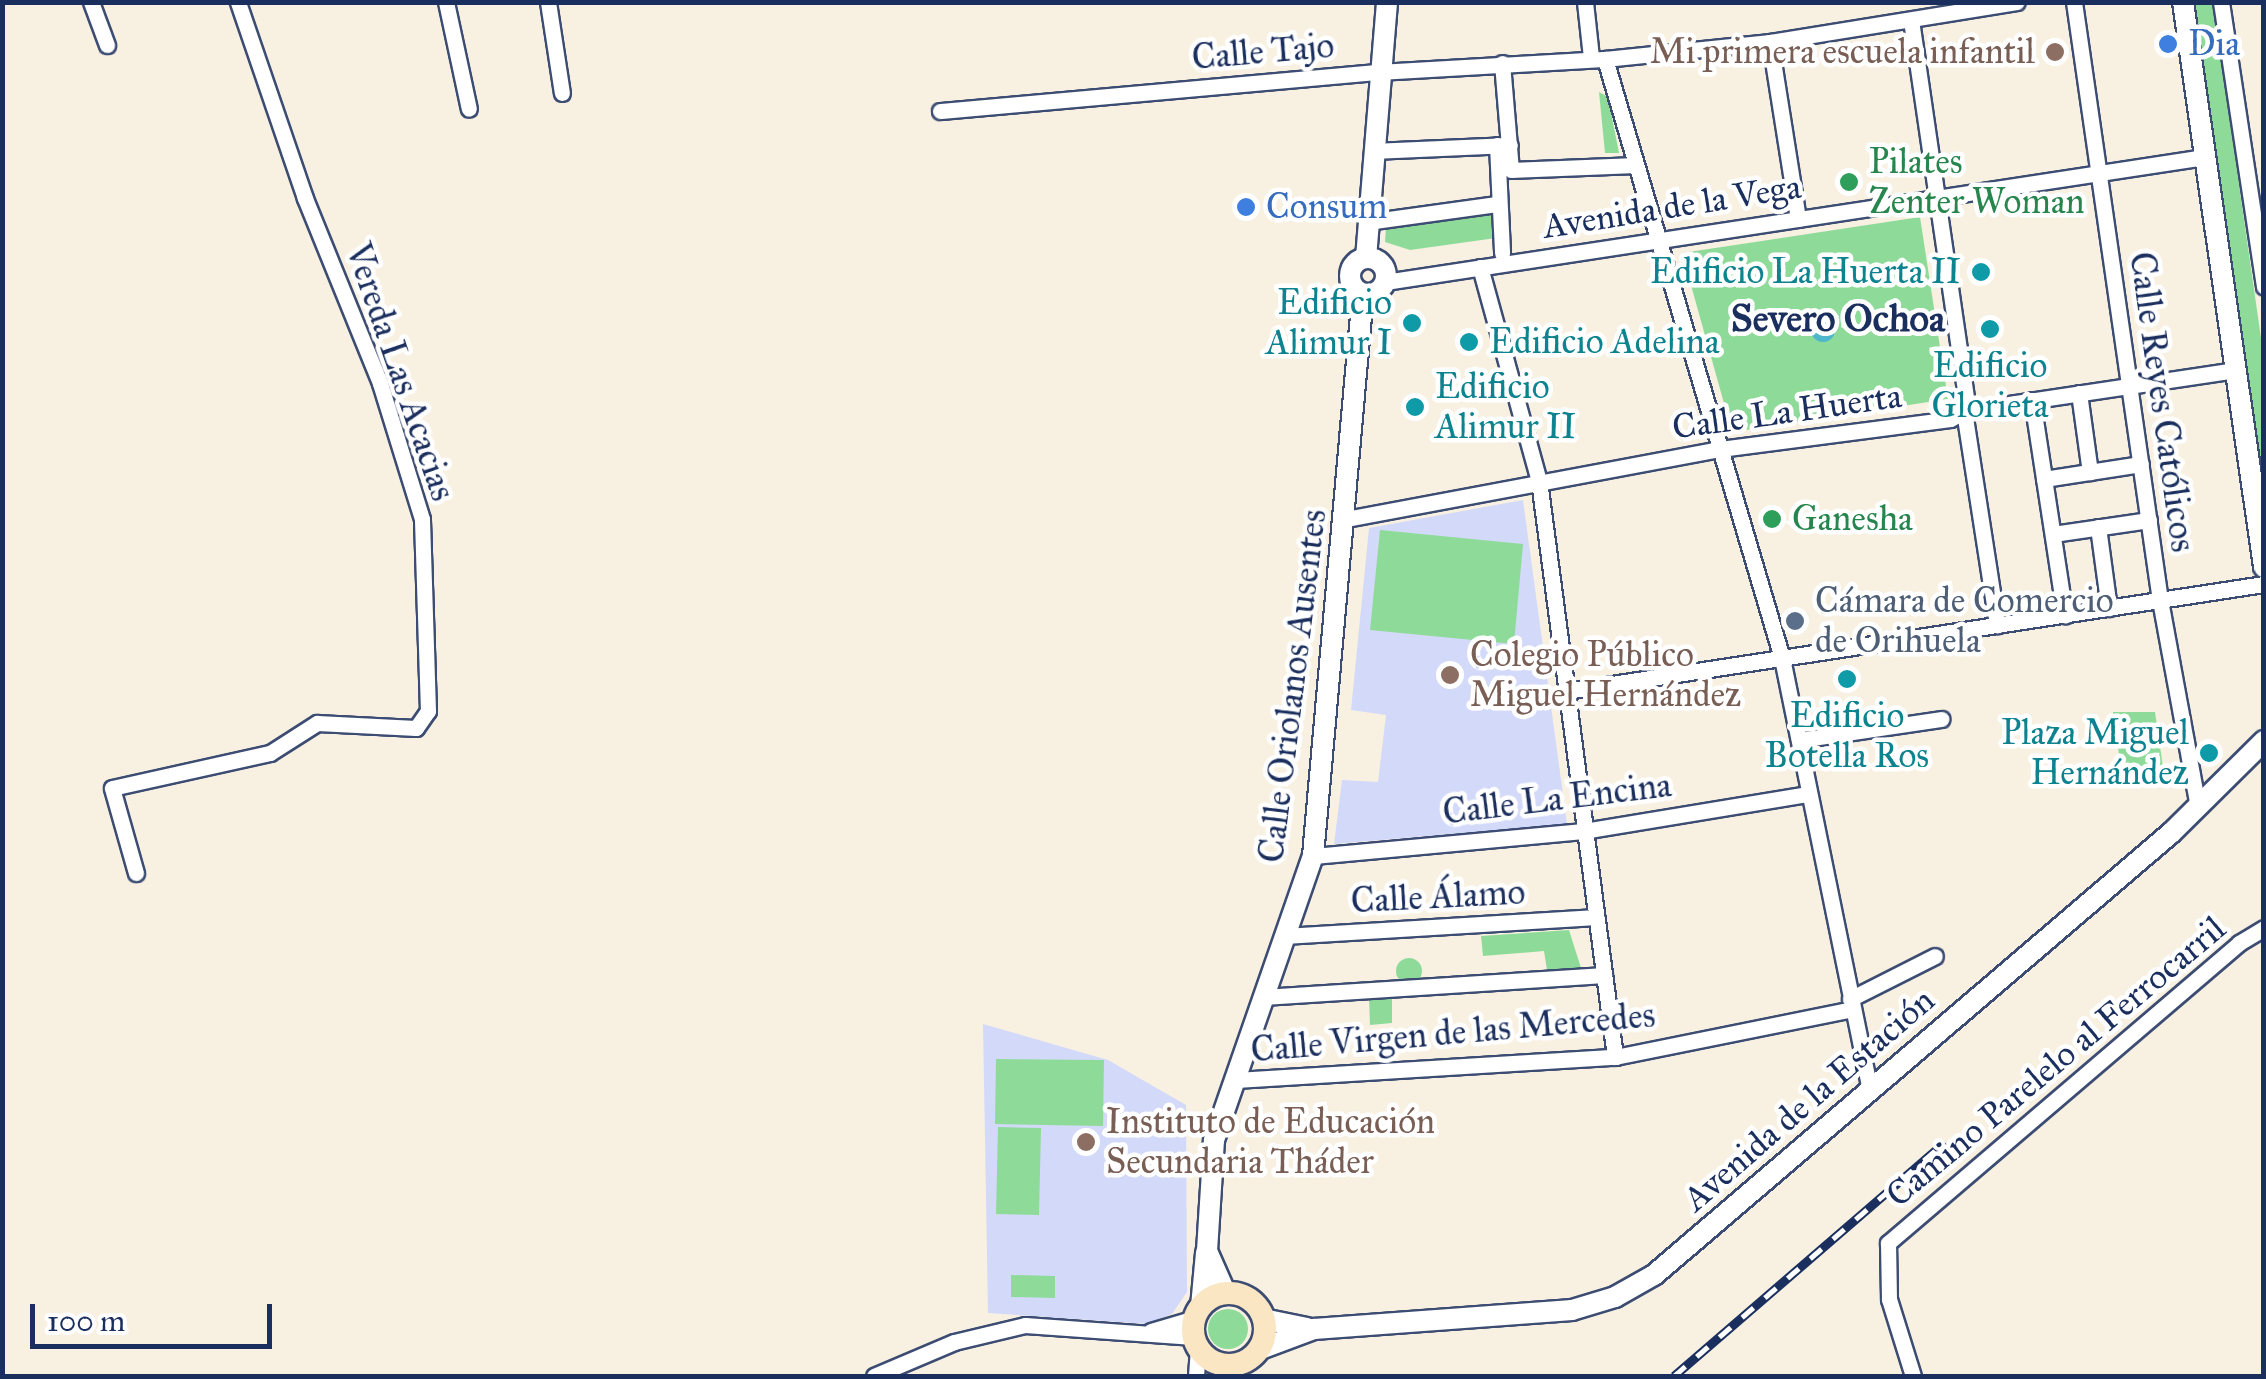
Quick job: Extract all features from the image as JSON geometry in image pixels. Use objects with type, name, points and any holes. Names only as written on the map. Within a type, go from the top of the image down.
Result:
[{"type":"main road","points":[[1226,1294],[1249,1300],[1264,1319],[1247,1362],[1201,1346],[1226,1294]]},
{"type":"street","points":[[92,2],[107,44]]},
{"type":"street","name":"Vereda Las Acacias","points":[[136,872],[112,788],[270,753],[317,723],[416,728],[428,711],[422,518],[380,383],[305,198],[238,2]]},
{"type":"street","points":[[446,2],[469,109]]},
{"type":"street","points":[[548,2],[562,92]]},
{"type":"street","points":[[1366,258],[1376,72],[1387,2]]},
{"type":"street","points":[[1585,2],[1598,58],[1658,240],[1782,658],[1870,1091]]},
{"type":"street","points":[[1895,2],[1905,21],[1936,197],[1997,625]]},
{"type":"street","name":"Calle Tajo","points":[[940,111],[1770,42],[2018,2]]},
{"type":"street","name":"Calle Reyes Católicos","points":[[2074,2],[2160,600],[2198,808]]},
{"type":"street","points":[[2183,2],[2264,567]]},
{"type":"street","points":[[2221,2],[2264,287]]},
{"type":"street","points":[[1770,42],[1798,218]]},
{"type":"street","points":[[1502,64],[1504,145],[1497,204],[1502,252]]},
{"type":"street","points":[[1372,151],[1504,145]]},
{"type":"street","points":[[1504,145],[1512,170],[1635,166]]},
{"type":"street","name":"Avenida de la Vega","points":[[1385,282],[2205,156]]},
{"type":"street","points":[[2245,161],[2264,159]]},
{"type":"street","points":[[1367,222],[1497,204]]},
{"type":"street","points":[[1366,258],[1382,264],[1385,282],[1363,294],[1350,278],[1354,265],[1366,258]]},
{"type":"street","points":[[1480,267],[1540,482],[1615,1057]]},
{"type":"street","name":"Calle Oriolanos Ausentes","points":[[1201,1346],[1214,1140],[1313,856],[1346,519],[1363,294]]},
{"type":"street","name":"Calle La Huerta","points":[[1346,519],[1720,449],[1950,419],[1966,410],[2236,370]]},
{"type":"street","points":[[2079,394],[2090,472]]},
{"type":"street","points":[[2032,400],[2065,614]]},
{"type":"street","points":[[2044,479],[2141,464]]},
{"type":"street","points":[[2053,534],[2149,520]]},
{"type":"street","points":[[2098,528],[2109,608]]},
{"type":"street","points":[[1566,691],[2264,584]]},
{"type":"street","points":[[1799,740],[1940,719]]},
{"type":"street","name":"Avenida de la Estación","points":[[1264,1319],[1314,1329],[1572,1310],[1614,1297],[1654,1274],[2198,808],[2264,740]]},
{"type":"street","name":"Calle La Encina","points":[[1313,856],[1584,831],[1807,794]]},
{"type":"street","name":"Calle Álamo","points":[[1284,936],[1596,917]]},
{"type":"street","name":"Camino Parelelo al Ferrocarril","points":[[1913,1376],[1889,1300],[1888,1243],[2238,943],[2264,928]]},
{"type":"street","name":"Calle Virgen de las Mercedes","points":[[1234,1080],[1615,1057],[1851,1004],[1935,956]]},
{"type":"street","points":[[1263,997],[1604,975]]},
{"type":"street","name":"Calle Oriolanos Ausentes","points":[[1207,1251],[1226,1294]]},
{"type":"street","points":[[874,1376],[996,1329],[1142,1334],[1201,1346]]},
{"type":"street","name":"Avenida de la Estación","points":[[1247,1362],[1314,1329]]},
{"type":"shaded area","name":"Colegio Público Miguel Hernández","points":[[1523,500],[1567,824],[1334,844],[1342,780],[1378,782],[1386,715],[1351,710],[1369,528]]},
{"type":"shaded area","name":"Instituto de Educación Secundaria Tháder","points":[[983,1024],[1108,1060],[1186,1105],[1187,1292],[1172,1314],[1148,1324],[988,1313]]},
{"type":"green space","points":[[2191,3],[2213,3],[2263,352],[2263,518]]},
{"type":"green space","points":[[1599,92],[1608,97],[1619,153],[1605,153]]},
{"type":"green space","points":[[1492,211],[1496,238],[1410,250],[1385,242],[1386,226]]},
{"type":"green space","points":[[1920,217],[1948,399],[1732,432],[1682,253]]},
{"type":"green space","points":[[1380,530],[1523,544],[1514,644],[1370,630]]},
{"type":"green space","points":[[2113,712],[2155,712],[2165,781],[2122,776]]},
{"type":"green space","points":[[1569,930],[1581,968],[1547,970],[1544,951],[1483,956],[1481,936]]},
{"type":"green space","points":[[1409,958],[1418,962],[1422,971],[1418,980],[1409,984],[1400,980],[1396,971],[1400,962]]},
{"type":"green space","points":[[1392,996],[1392,1023],[1370,1025],[1369,997]]},
{"type":"green space","points":[[996,1059],[1104,1060],[1103,1126],[995,1124]]},
{"type":"green space","points":[[998,1127],[1041,1128],[1039,1215],[996,1214]]},
{"type":"green space","points":[[1011,1275],[1055,1276],[1055,1298],[1011,1297]]},
{"type":"green space","points":[[1228,1309],[1242,1315],[1248,1329],[1242,1343],[1228,1349],[1214,1343],[1208,1329],[1214,1315]]},
{"type":"water","points":[[1823,318],[1832,321],[1832,339],[1823,342],[1814,339],[1811,330],[1814,321]]},
{"type":"railway","points":[[1674,1376],[1945,1142]]},
{"type":"place","name":"Dia","points":[[2168,44]]},
{"type":"place","name":"Mi primera escuela infantil","points":[[2055,52]]},
{"type":"place","name":"Pilates Zenter Woman","points":[[1849,182]]},
{"type":"place","name":"Consum","points":[[1246,207]]},
{"type":"place","name":"Edificio La Huerta II","points":[[1981,272]]},
{"type":"place","name":"Edificio Alimur I","points":[[1412,323]]},
{"type":"place","name":"Edificio Glorieta","points":[[1990,329]]},
{"type":"place","name":"Edificio Adelina","points":[[1469,342]]},
{"type":"place","name":"Edificio Alimur II","points":[[1415,407]]},
{"type":"place","name":"Ganesha","points":[[1772,519]]},
{"type":"place","name":"Cámara de Comercio de Orihuela","points":[[1795,621]]},
{"type":"place","name":"Colegio Público Miguel Hernández","points":[[1450,675]]},
{"type":"place","name":"Edificio Botella Ros","points":[[1847,679]]},
{"type":"place","name":"Plaza Miguel Hernández","points":[[2209,753]]},
{"type":"place","name":"Instituto de Educación Secundaria Tháder","points":[[1086,1142]]},
{"type":"district","name":"Severo Ochoa","points":[[1838,319]]}]
